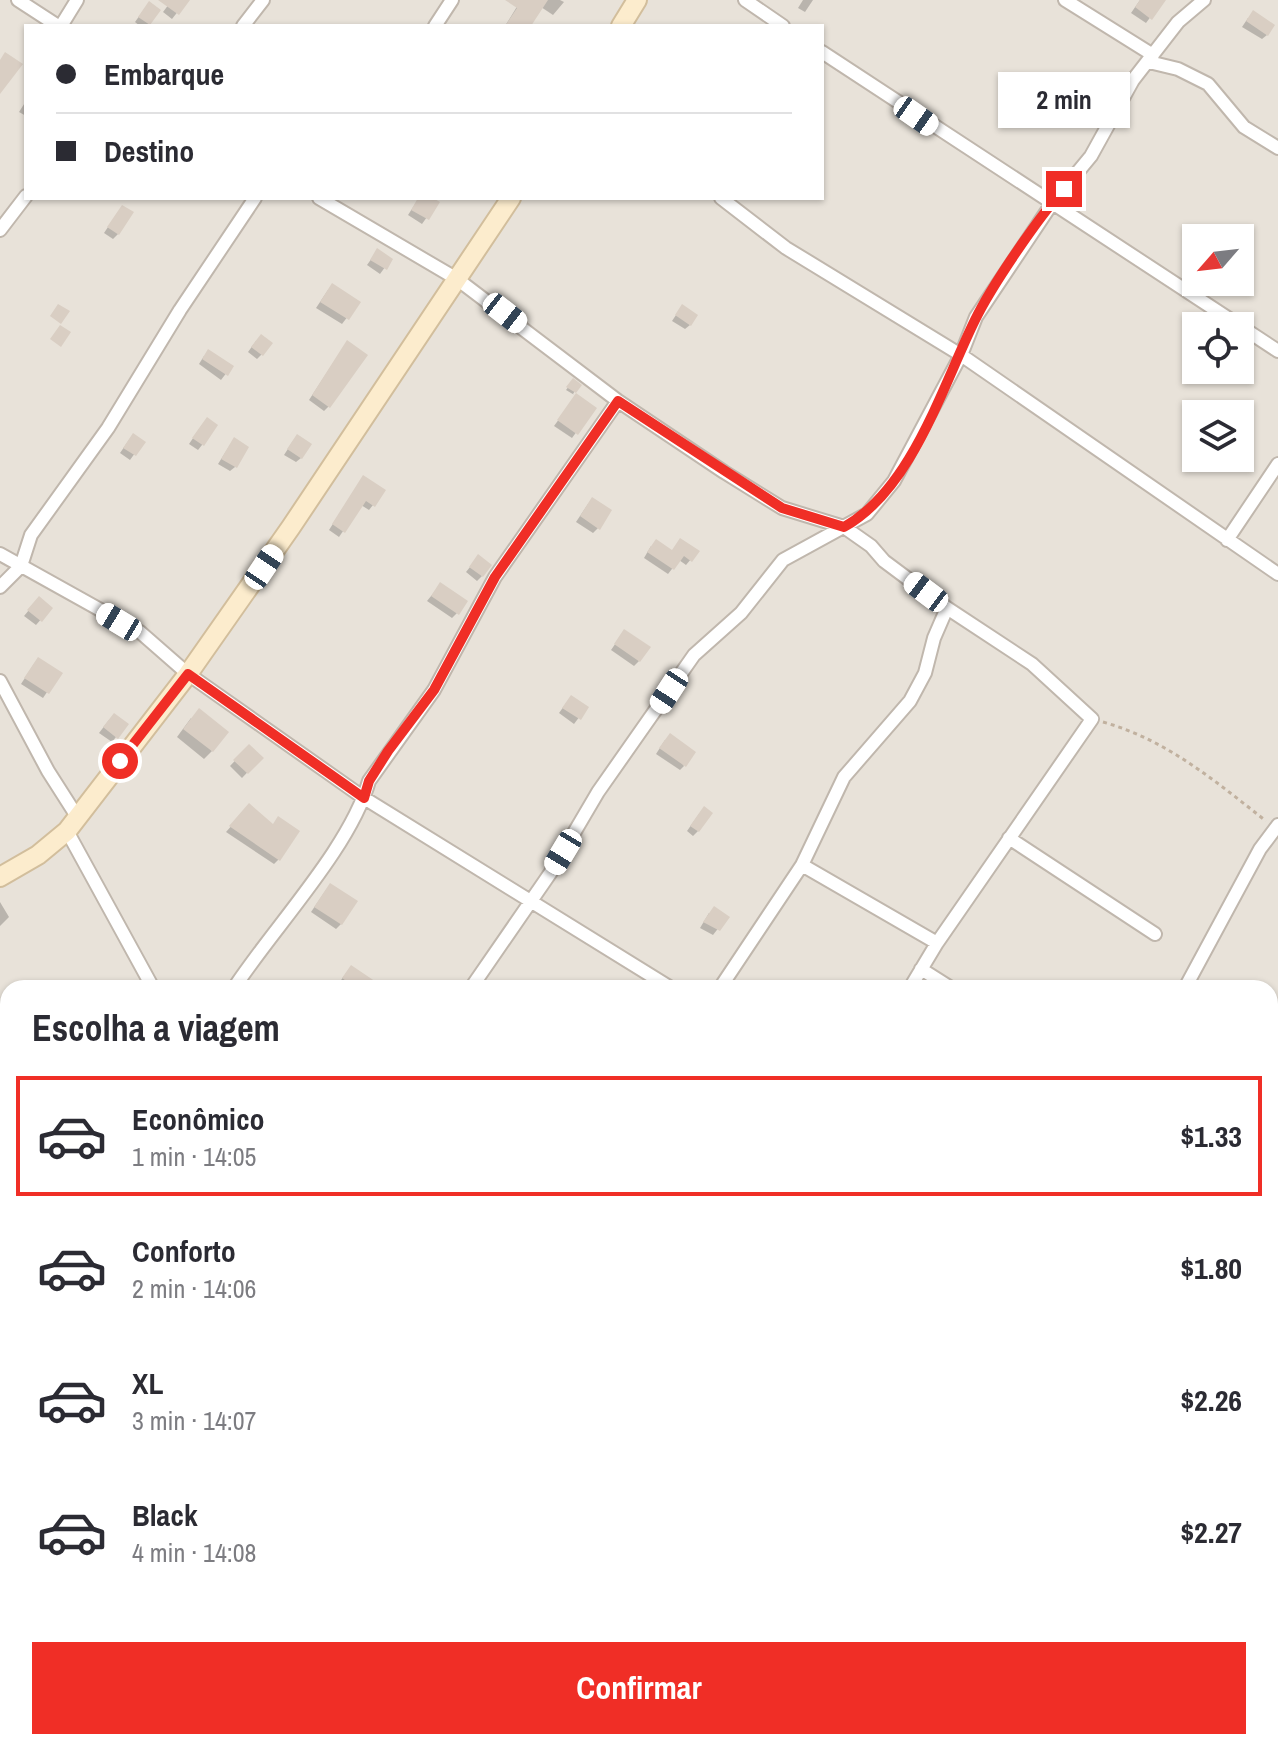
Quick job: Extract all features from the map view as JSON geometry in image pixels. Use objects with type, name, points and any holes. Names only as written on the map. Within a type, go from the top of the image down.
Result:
[{"type":"street","points":[[18,0],[56,24]]},
{"type":"street","points":[[60,24],[77,0]]},
{"type":"street","points":[[245,24],[263,0]]},
{"type":"street","points":[[436,24],[452,0]]},
{"type":"street","points":[[622,24],[637,0]]},
{"type":"street","points":[[745,0],[780,24]]},
{"type":"street","points":[[1065,0],[1151,58],[1208,84],[1244,127],[1278,148]]},
{"type":"street","points":[[476,980],[532,899],[598,792],[694,655],[741,613],[783,560],[817,538],[867,514],[894,481],[961,355],[976,317],[1053,202],[1091,156],[1121,98],[1178,22],[1204,0]]},
{"type":"street","points":[[824,53],[938,131],[1053,202],[1219,312]]},
{"type":"street","points":[[0,230],[24,199]]},
{"type":"street","points":[[0,587],[21,566],[31,535],[101,438],[180,310],[254,200]]},
{"type":"street","points":[[322,200],[457,279],[618,401],[782,508],[844,527],[947,608],[1032,664],[1092,719],[915,980]]},
{"type":"street","points":[[0,877],[38,855],[72,824],[188,674],[283,539],[510,200]]},
{"type":"street","points":[[724,200],[786,248],[961,355],[1278,574]]},
{"type":"street","points":[[1254,335],[1278,351]]},
{"type":"street","points":[[240,980],[342,839],[364,798],[369,781],[434,690],[495,577],[618,401]]},
{"type":"street","points":[[1227,540],[1278,464]]},
{"type":"street","points":[[0,554],[140,632],[188,674],[364,798],[532,899],[659,980]]},
{"type":"street","points":[[725,980],[802,865],[844,777],[910,701],[925,673],[947,608]]},
{"type":"street","points":[[0,681],[48,771],[149,980]]},
{"type":"street","points":[[1189,980],[1260,849],[1277,827]]},
{"type":"street","points":[[1009,838],[1155,934]]},
{"type":"street","points":[[802,865],[937,943]]},
{"type":"street","points":[[921,969],[938,980]]},
{"type":"path","points":[[1092,719],[1138,734],[1190,762],[1277,827]]},
{"type":"shaded area","points":[[0,0],[1278,0],[1278,980],[0,980]]},
{"type":"building","points":[[158,0],[190,0],[179,15]]},
{"type":"building","points":[[505,0],[548,0],[532,24],[506,24],[517,8]]},
{"type":"building","points":[[1140,0],[1166,0],[1152,20],[1135,7]]},
{"type":"building","points":[[149,1],[161,10],[151,24],[138,17]]},
{"type":"building","points":[[1253,10],[1275,25],[1268,36],[1246,21]]},
{"type":"building","points":[[5,52],[23,64],[0,94],[0,60]]},
{"type":"building","points":[[417,200],[440,202],[429,220],[411,210]]},
{"type":"building","points":[[122,205],[134,212],[119,235],[107,227]]},
{"type":"building","points":[[377,248],[393,259],[387,270],[370,260]]},
{"type":"building","points":[[332,283],[361,302],[349,320],[320,302]]},
{"type":"building","points":[[58,304],[70,311],[61,324],[50,316]]},
{"type":"building","points":[[682,304],[698,315],[691,326],[675,315]]},
{"type":"building","points":[[60,325],[71,332],[61,347],[50,339]]},
{"type":"building","points":[[261,334],[273,343],[263,356],[251,347]]},
{"type":"building","points":[[347,340],[368,355],[330,408],[312,395]]},
{"type":"building","points":[[208,349],[234,366],[228,376],[202,359]]},
{"type":"building","points":[[573,378],[582,385],[576,393],[566,387]]},
{"type":"building","points":[[576,393],[597,408],[578,435],[557,420]]},
{"type":"building","points":[[207,417],[218,425],[204,446],[192,438]]},
{"type":"building","points":[[133,433],[146,442],[136,456],[123,448]]},
{"type":"building","points":[[297,434],[312,444],[302,459],[287,449]]},
{"type":"building","points":[[234,437],[249,447],[237,468],[221,459]]},
{"type":"building","points":[[363,475],[386,490],[375,507],[366,501],[345,533],[332,524]]},
{"type":"building","points":[[592,497],[612,510],[600,530],[580,516]]},
{"type":"building","points":[[680,538],[700,551],[692,562],[684,556],[674,570],[647,552],[656,539],[672,550]]},
{"type":"building","points":[[478,554],[492,565],[483,577],[469,567]]},
{"type":"building","points":[[440,582],[468,601],[459,615],[431,596]]},
{"type":"building","points":[[39,596],[53,608],[42,622],[27,610]]},
{"type":"building","points":[[624,629],[651,647],[640,662],[614,644]]},
{"type":"building","points":[[38,657],[63,673],[49,694],[24,678]]},
{"type":"building","points":[[571,695],[589,707],[581,720],[562,708]]},
{"type":"building","points":[[199,708],[229,732],[213,752],[183,729]]},
{"type":"building","points":[[114,713],[129,724],[118,739],[103,727]]},
{"type":"building","points":[[670,733],[696,752],[686,767],[659,748]]},
{"type":"building","points":[[249,744],[264,758],[248,774],[233,760]]},
{"type":"building","points":[[249,803],[273,824],[278,816],[300,831],[280,861],[229,826]]},
{"type":"building","points":[[704,806],[713,813],[699,832],[690,826]]},
{"type":"building","points":[[330,883],[358,901],[342,925],[314,907]]},
{"type":"building","points":[[714,906],[730,917],[720,931],[703,922]]},
{"type":"building","points":[[351,965],[373,980],[345,980],[342,978]]},
{"type":"route","points":[[120,761],[188,674],[364,798],[369,781],[388,751],[434,690],[495,577],[618,401],[782,508],[844,527],[867,514],[894,481],[919,438],[961,355],[976,317],[1064,189]]}]
